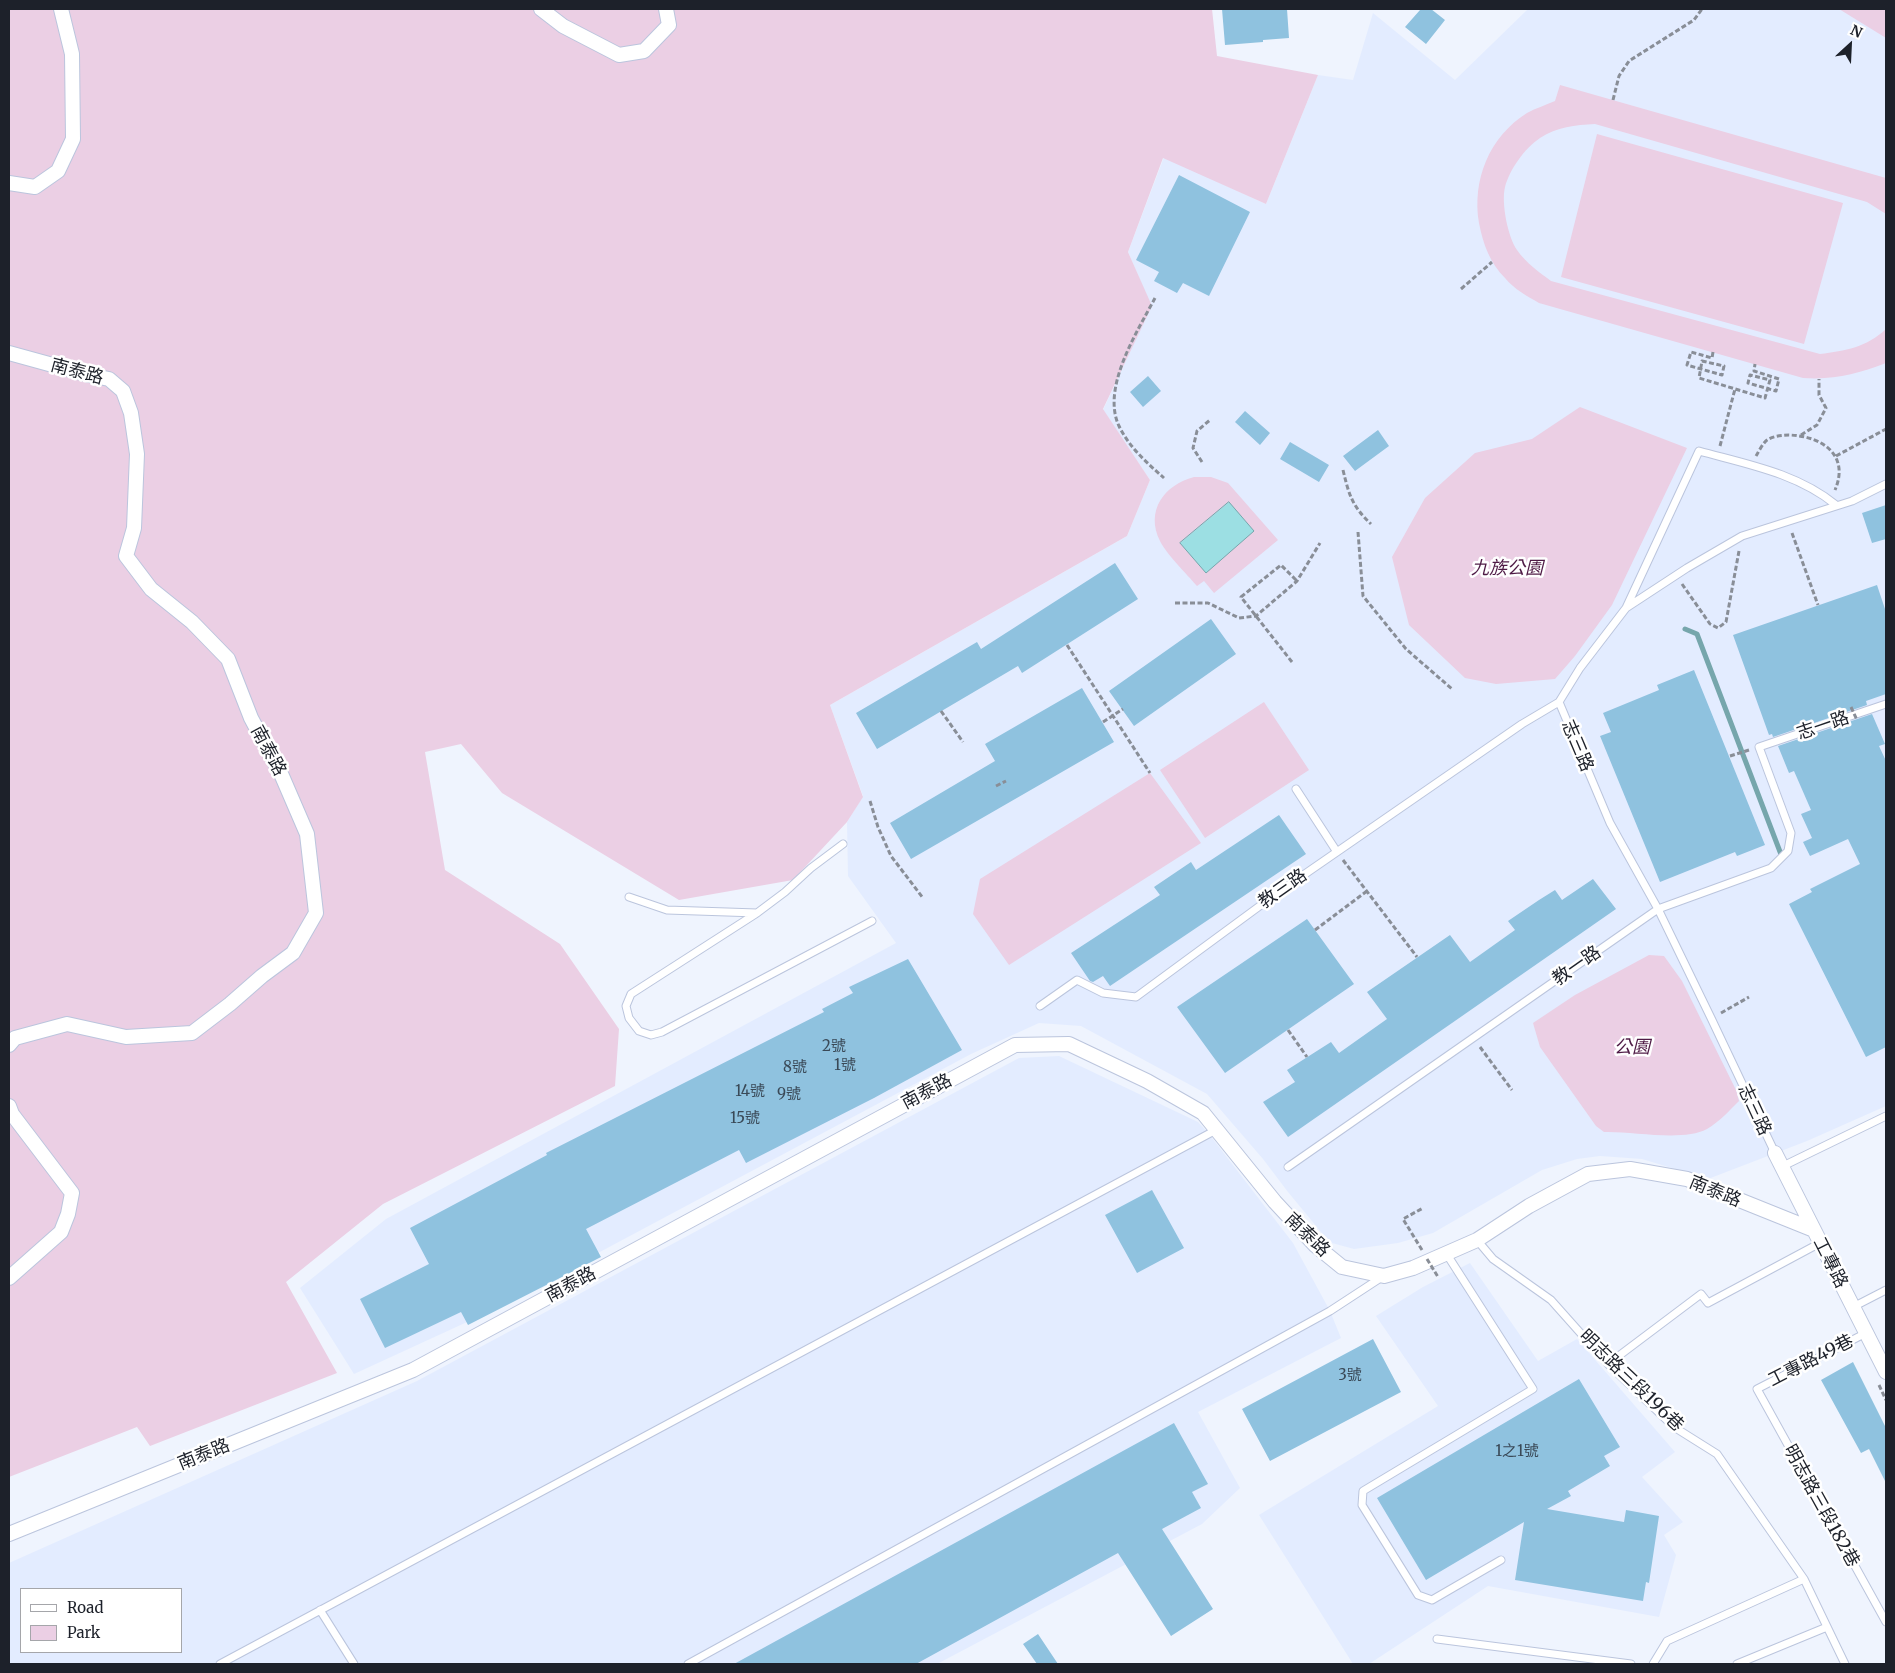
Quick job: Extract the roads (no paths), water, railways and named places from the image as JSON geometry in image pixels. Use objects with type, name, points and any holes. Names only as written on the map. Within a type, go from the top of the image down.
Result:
[{"type":"street","points":[[9,183],[35,187],[58,172],[73,139],[72,54],[61,9]]},
{"type":"street","points":[[541,9],[563,26],[619,55],[644,51],[669,26],[666,9]]},
{"type":"street","name":"南泰路","points":[[9,353],[89,376],[109,379],[123,391],[131,413],[137,454],[134,528],[126,556],[150,589],[192,622],[228,659],[251,718],[282,776],[308,834],[316,913],[293,953],[192,1033],[126,1038],[67,1024],[15,1038],[9,1045]]},
{"type":"street","name":"南泰路","points":[[9,1534],[413,1370],[1015,1045],[1069,1044],[1147,1082],[1202,1113],[1275,1202],[1315,1245],[1342,1267],[1384,1276],[1413,1268],[1477,1240],[1529,1206],[1588,1174],[1630,1169],[1687,1179],[1814,1230]]},
{"type":"street","points":[[9,1106],[12,1114],[72,1193],[68,1214],[61,1232],[9,1278]]},
{"type":"street","name":"工專路","points":[[1775,1153],[1866,1333],[1882,1377]]},
{"type":"lane","points":[[1626,608],[1699,451],[1778,473],[1820,492],[1833,503]]},
{"type":"lane","name":"志三路","points":[[1775,1153],[1658,909],[1610,823],[1559,702],[1580,668],[1626,608],[1676,575],[1742,536],[1833,503],[1852,501],[1886,484]]},
{"type":"lane","name":"教三路","points":[[1040,1006],[1077,980],[1103,993],[1136,997],[1276,894],[1522,724],[1559,702]]},
{"type":"lane","name":"志一路","points":[[1759,747],[1886,704]]},
{"type":"lane","name":"教一路","points":[[1288,1167],[1658,909],[1771,868],[1788,851],[1791,833],[1759,747]]},
{"type":"lane","points":[[1296,789],[1337,852]]},
{"type":"lane","points":[[842,844],[757,913],[631,994],[626,1006],[629,1018],[639,1032],[651,1035],[662,1032],[872,921]]},
{"type":"lane","points":[[629,897],[667,910],[757,913]]},
{"type":"lane","points":[[1781,1167],[1886,1116]]},
{"type":"lane","points":[[220,1664],[1216,1130]]},
{"type":"lane","name":"明志路三段196巷","points":[[1477,1240],[1493,1259],[1551,1300],[1608,1364],[1674,1427],[1717,1454],[1804,1580],[1845,1664]]},
{"type":"lane","points":[[1608,1364],[1701,1294],[1708,1303],[1820,1243]]},
{"type":"lane","points":[[1446,1253],[1533,1390],[1363,1491],[1362,1505],[1418,1595],[1432,1600],[1501,1560]]},
{"type":"lane","points":[[688,1664],[1330,1311],[1384,1276]]},
{"type":"lane","points":[[1853,1307],[1886,1290]]},
{"type":"lane","name":"工專路49巷","points":[[1757,1389],[1866,1333]]},
{"type":"lane","name":"明志路三段182巷","points":[[1757,1389],[1886,1622]]},
{"type":"lane","points":[[1654,1664],[1667,1641],[1804,1580]]},
{"type":"lane","points":[[320,1610],[354,1664]]},
{"type":"lane","points":[[1737,1664],[1827,1627]]},
{"type":"lane","points":[[1437,1639],[1632,1664]]},
{"type":"water","points":[[1229,502],[1254,531],[1206,573],[1180,543]]},
{"type":"waterway","points":[[1685,629],[1697,634],[1782,857]]},
{"type":"park label","name":"九族公園","points":[[1507,569]]},
{"type":"park label","name":"公園","points":[[1632,1048]]}]
